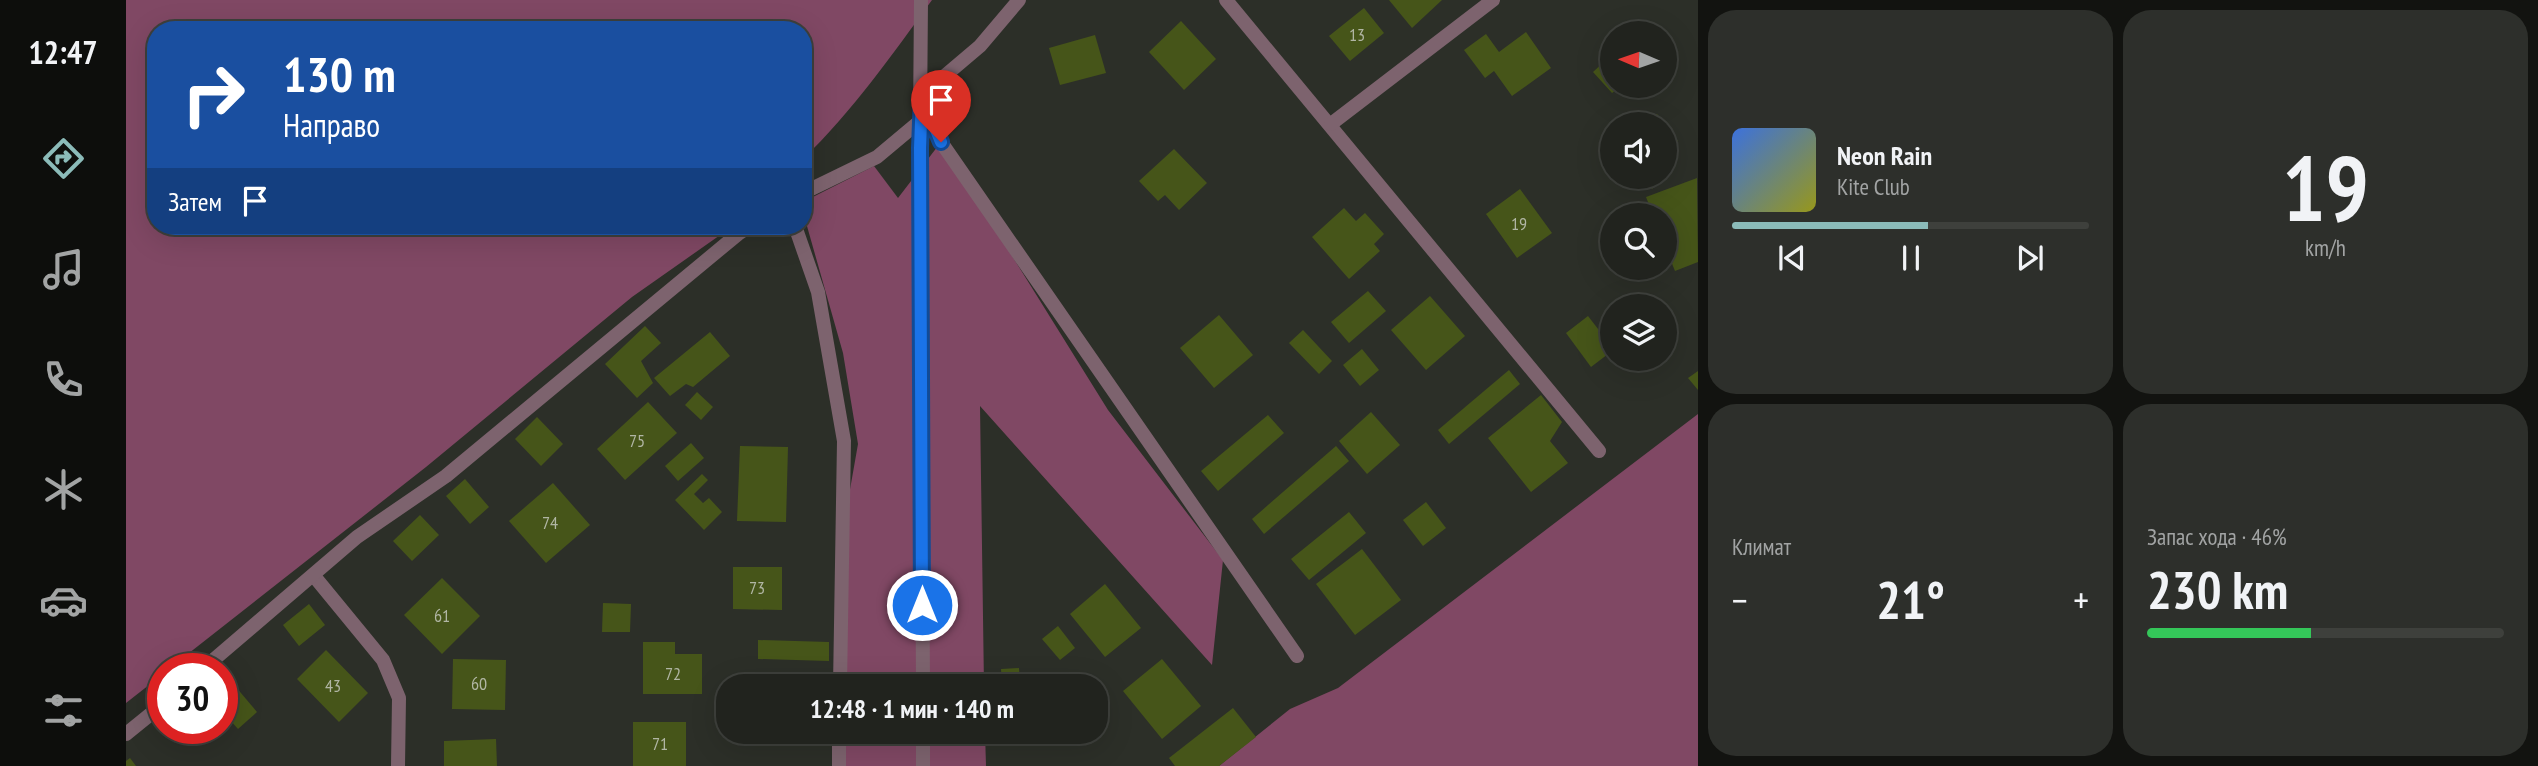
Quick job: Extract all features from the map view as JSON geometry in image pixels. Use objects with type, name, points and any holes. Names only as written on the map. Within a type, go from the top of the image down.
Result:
[{"type":"street","points":[[921,0],[923,674]]},
{"type":"street","points":[[922,96],[980,47],[1019,0]]},
{"type":"street","points":[[1226,0],[1599,451]]},
{"type":"street","points":[[1331,124],[1493,0]]},
{"type":"street","points":[[922,96],[941,142],[1297,656]]},
{"type":"street","points":[[812,189],[877,157],[920,121]]},
{"type":"street","points":[[222,653],[357,537],[446,476],[643,310],[739,235]]},
{"type":"street","points":[[798,235],[818,292],[845,440],[840,674]]},
{"type":"street","points":[[314,576],[383,660],[398,698],[398,766]]},
{"type":"street","points":[[126,734],[147,717]]},
{"type":"street","points":[[839,744],[839,766]]},
{"type":"street","points":[[923,744],[923,766]]},
{"type":"shaded area","points":[[126,0],[932,0],[855,103],[812,150],[812,21],[147,21],[147,235],[720,235],[632,297],[426,467],[189,653],[147,653],[147,687],[126,703]]},
{"type":"shaded area","points":[[941,142],[1108,410],[1223,560],[1212,665],[980,406],[984,674],[844,674],[845,518],[858,444],[843,353],[810,235],[812,235],[812,197],[874,166],[898,198]]},
{"type":"shaded area","points":[[1698,414],[1698,766],[1219,766],[1290,709],[1338,688]]},
{"type":"shaded area","points":[[844,744],[985,744],[986,766],[844,766]]},
{"type":"building","points":[[1389,0],[1442,0],[1412,28]]},
{"type":"building","points":[[1364,8],[1384,33],[1350,61],[1329,36]]},
{"type":"building","points":[[1181,21],[1216,59],[1184,90],[1149,52]]},
{"type":"building","points":[[1526,32],[1551,68],[1512,96],[1494,71],[1485,78],[1464,50],[1486,34],[1499,52]]},
{"type":"building","points":[[1095,35],[1106,73],[1060,85],[1049,48]]},
{"type":"building","points":[[1600,66],[1600,80],[1593,72]]},
{"type":"building","points":[[1174,149],[1207,183],[1179,210],[1165,195],[1158,201],[1139,181]]},
{"type":"building","points":[[1697,178],[1698,262],[1677,270],[1677,203],[1648,203],[1646,197],[1667,189],[1677,189],[1677,185]]},
{"type":"building","points":[[1520,189],[1552,233],[1517,258],[1486,214]]},
{"type":"building","points":[[1344,208],[1356,221],[1365,213],[1384,234],[1374,244],[1380,251],[1349,279],[1312,237]]},
{"type":"building","points":[[1368,291],[1386,311],[1349,343],[1331,322]]},
{"type":"building","points":[[1430,296],[1465,336],[1426,370],[1391,330]]},
{"type":"building","points":[[1219,315],[1253,355],[1214,388],[1180,348]]},
{"type":"building","points":[[1588,316],[1600,332],[1600,360],[1591,367],[1566,333]]},
{"type":"building","points":[[645,326],[661,343],[641,361],[653,383],[637,398],[605,364]]},
{"type":"building","points":[[1303,330],[1332,361],[1319,374],[1289,343]]},
{"type":"building","points":[[710,332],[730,356],[693,387],[686,384],[670,396],[654,378]]},
{"type":"building","points":[[1362,349],[1379,370],[1360,386],[1343,365]]},
{"type":"building","points":[[1509,370],[1520,384],[1449,444],[1438,430]]},
{"type":"building","points":[[1698,371],[1698,390],[1688,378]]},
{"type":"building","points":[[697,392],[713,407],[701,420],[685,405]]},
{"type":"building","points":[[1541,395],[1562,422],[1550,441],[1568,463],[1531,492],[1488,438]]},
{"type":"building","points":[[648,402],[677,433],[625,480],[597,449]]},
{"type":"building","points":[[1371,412],[1400,445],[1367,474],[1339,441]]},
{"type":"building","points":[[1268,415],[1284,433],[1218,491],[1201,471]]},
{"type":"building","points":[[537,417],[563,444],[541,466],[515,439]]},
{"type":"building","points":[[691,443],[704,458],[678,481],[665,466]]},
{"type":"building","points":[[740,446],[788,447],[786,522],[737,521]]},
{"type":"building","points":[[1336,446],[1349,461],[1264,534],[1252,519]]},
{"type":"building","points":[[702,474],[708,480],[694,494],[703,503],[709,498],[722,512],[704,530],[675,500]]},
{"type":"building","points":[[465,479],[489,507],[470,524],[446,496]]},
{"type":"building","points":[[553,483],[590,525],[546,563],[509,521]]},
{"type":"building","points":[[1426,502],[1446,528],[1423,546],[1403,520]]},
{"type":"building","points":[[1349,512],[1366,533],[1309,580],[1291,559]]},
{"type":"building","points":[[420,515],[439,535],[412,561],[393,541]]},
{"type":"building","points":[[1362,549],[1401,600],[1355,635],[1316,584]]},
{"type":"building","points":[[733,567],[782,567],[782,610],[733,609]]},
{"type":"building","points":[[442,578],[480,616],[442,654],[404,615]]},
{"type":"building","points":[[1105,584],[1141,628],[1105,657],[1070,614]]},
{"type":"building","points":[[603,603],[631,604],[630,632],[602,632]]},
{"type":"building","points":[[309,604],[325,625],[299,646],[283,625]]},
{"type":"building","points":[[1058,626],[1075,648],[1060,660],[1042,639]]},
{"type":"building","points":[[758,640],[829,642],[829,661],[758,659]]},
{"type":"building","points":[[643,642],[675,642],[675,654],[702,654],[702,694],[643,694]]},
{"type":"building","points":[[326,650],[368,693],[339,722],[297,679]]},
{"type":"building","points":[[453,659],[506,660],[505,710],[452,709]]},
{"type":"building","points":[[1162,659],[1201,706],[1162,739],[1123,691]]},
{"type":"building","points":[[1019,668],[1019,674],[1001,674],[1001,669]]},
{"type":"building","points":[[238,690],[257,712],[238,729]]},
{"type":"building","points":[[1233,708],[1256,737],[1219,766],[1175,766],[1169,758]]},
{"type":"building","points":[[633,722],[686,722],[686,766],[633,766]]},
{"type":"building","points":[[496,739],[497,766],[444,766],[444,741]]},
{"type":"building","points":[[130,758],[136,766],[126,766],[126,761]]},
{"type":"route","points":[[922,605],[922,96],[941,142]]}]
